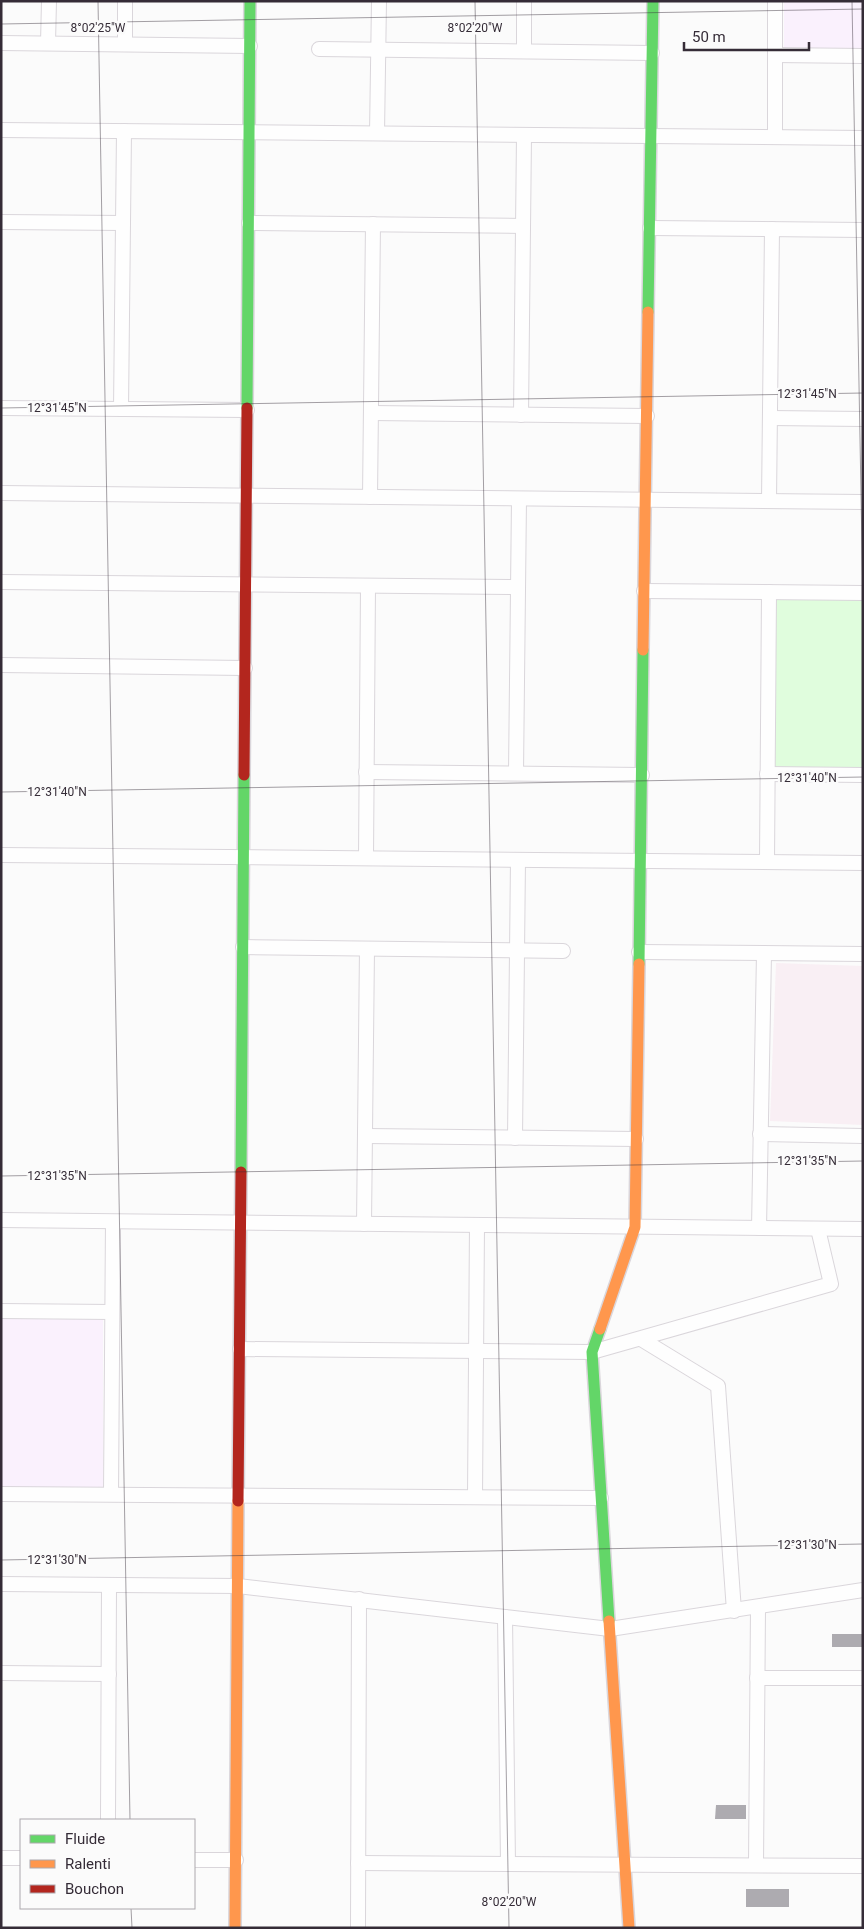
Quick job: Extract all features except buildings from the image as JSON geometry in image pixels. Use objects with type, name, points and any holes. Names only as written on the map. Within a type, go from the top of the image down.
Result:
[{"type":"street","points":[[48,44],[49,1]]},
{"type":"street","points":[[125,1],[125,44]]},
{"type":"street","points":[[236,1928],[250,1]]},
{"type":"street","points":[[377,133],[379,1]]},
{"type":"street","points":[[524,1],[524,52]]},
{"type":"street","points":[[630,1928],[592,1352],[635,1227],[653,1]]},
{"type":"street","points":[[774,137],[776,1]]},
{"type":"street","points":[[1,43],[250,46]]},
{"type":"street","points":[[319,50],[652,52]]},
{"type":"street","points":[[775,55],[863,56]]},
{"type":"street","points":[[1,130],[863,138]]},
{"type":"street","points":[[121,409],[124,131]]},
{"type":"street","points":[[521,415],[524,135]]},
{"type":"street","points":[[1,222],[123,223]]},
{"type":"street","points":[[249,223],[522,226]]},
{"type":"street","points":[[370,497],[373,224]]},
{"type":"street","points":[[650,228],[863,230]]},
{"type":"street","points":[[769,501],[772,229]]},
{"type":"street","points":[[1,408],[247,410]]},
{"type":"street","points":[[371,413],[647,416]]},
{"type":"street","points":[[770,418],[863,419]]},
{"type":"street","points":[[1,493],[863,502]]},
{"type":"street","points":[[516,773],[519,499]]},
{"type":"street","points":[[1,582],[518,587]]},
{"type":"street","points":[[366,858],[368,586]]},
{"type":"street","points":[[644,591],[863,593]]},
{"type":"street","points":[[767,862],[770,592]]},
{"type":"street","points":[[1,665],[245,668]]},
{"type":"street","points":[[366,772],[642,775]]},
{"type":"street","points":[[768,774],[863,775]]},
{"type":"street","points":[[1,854],[863,863]]},
{"type":"street","points":[[515,1138],[518,860]]},
{"type":"street","points":[[243,947],[563,951]]},
{"type":"street","points":[[364,1224],[367,949]]},
{"type":"street","points":[[639,952],[863,954]]},
{"type":"street","points":[[759,1228],[764,953]]},
{"type":"street","points":[[760,1134],[863,1136]]},
{"type":"street","points":[[366,1136],[636,1139]]},
{"type":"street","points":[[1,1220],[863,1229]]},
{"type":"street","points":[[111,1494],[113,1222]]},
{"type":"street","points":[[475,1497],[477,1225]]},
{"type":"street","points":[[240,1350],[592,1352],[831,1284],[818,1229]]},
{"type":"street","points":[[1,1311],[112,1312]]},
{"type":"street","points":[[641,1339],[718,1386],[734,1611]]},
{"type":"street","points":[[1,1494],[602,1498]]},
{"type":"street","points":[[1,1584],[238,1586],[610,1629],[758,1608],[863,1590]]},
{"type":"street","points":[[108,1819],[110,1585]]},
{"type":"street","points":[[358,1928],[360,1599]]},
{"type":"street","points":[[756,1865],[758,1608]]},
{"type":"street","points":[[505,1617],[508,1864]]},
{"type":"street","points":[[1,1673],[109,1674]]},
{"type":"street","points":[[758,1678],[863,1678]]},
{"type":"street","points":[[1,1858],[20,1858]]},
{"type":"street","points":[[195,1860],[236,1860]]},
{"type":"street","points":[[358,1863],[863,1866]]},
{"type":"shaded area","points":[[784,1],[863,1],[863,48],[784,48]]},
{"type":"shaded area","points":[[776,963],[863,966],[863,1125],[770,1121]]},
{"type":"shaded area","points":[[1,1318],[103,1318],[103,1491],[1,1491]]},
{"type":"green space","points":[[774,594],[863,595],[863,773],[772,772]]},
{"type":"traffic: fast","points":[[247,408],[250,1]]},
{"type":"traffic: fast","points":[[648,312],[653,1]]},
{"type":"traffic: fast","points":[[639,964],[643,650]]},
{"type":"traffic: fast","points":[[241,1172],[244,775]]},
{"type":"traffic: fast","points":[[600,1329],[592,1352],[609,1621]]},
{"type":"traffic: slow","points":[[643,650],[648,312]]},
{"type":"traffic: slow","points":[[600,1329],[635,1227],[639,964]]},
{"type":"traffic: slow","points":[[235,1928],[238,1501]]},
{"type":"traffic: slow","points":[[609,1621],[629,1928]]},
{"type":"traffic: jam","points":[[244,775],[247,408]]},
{"type":"traffic: jam","points":[[238,1501],[241,1172]]}]
